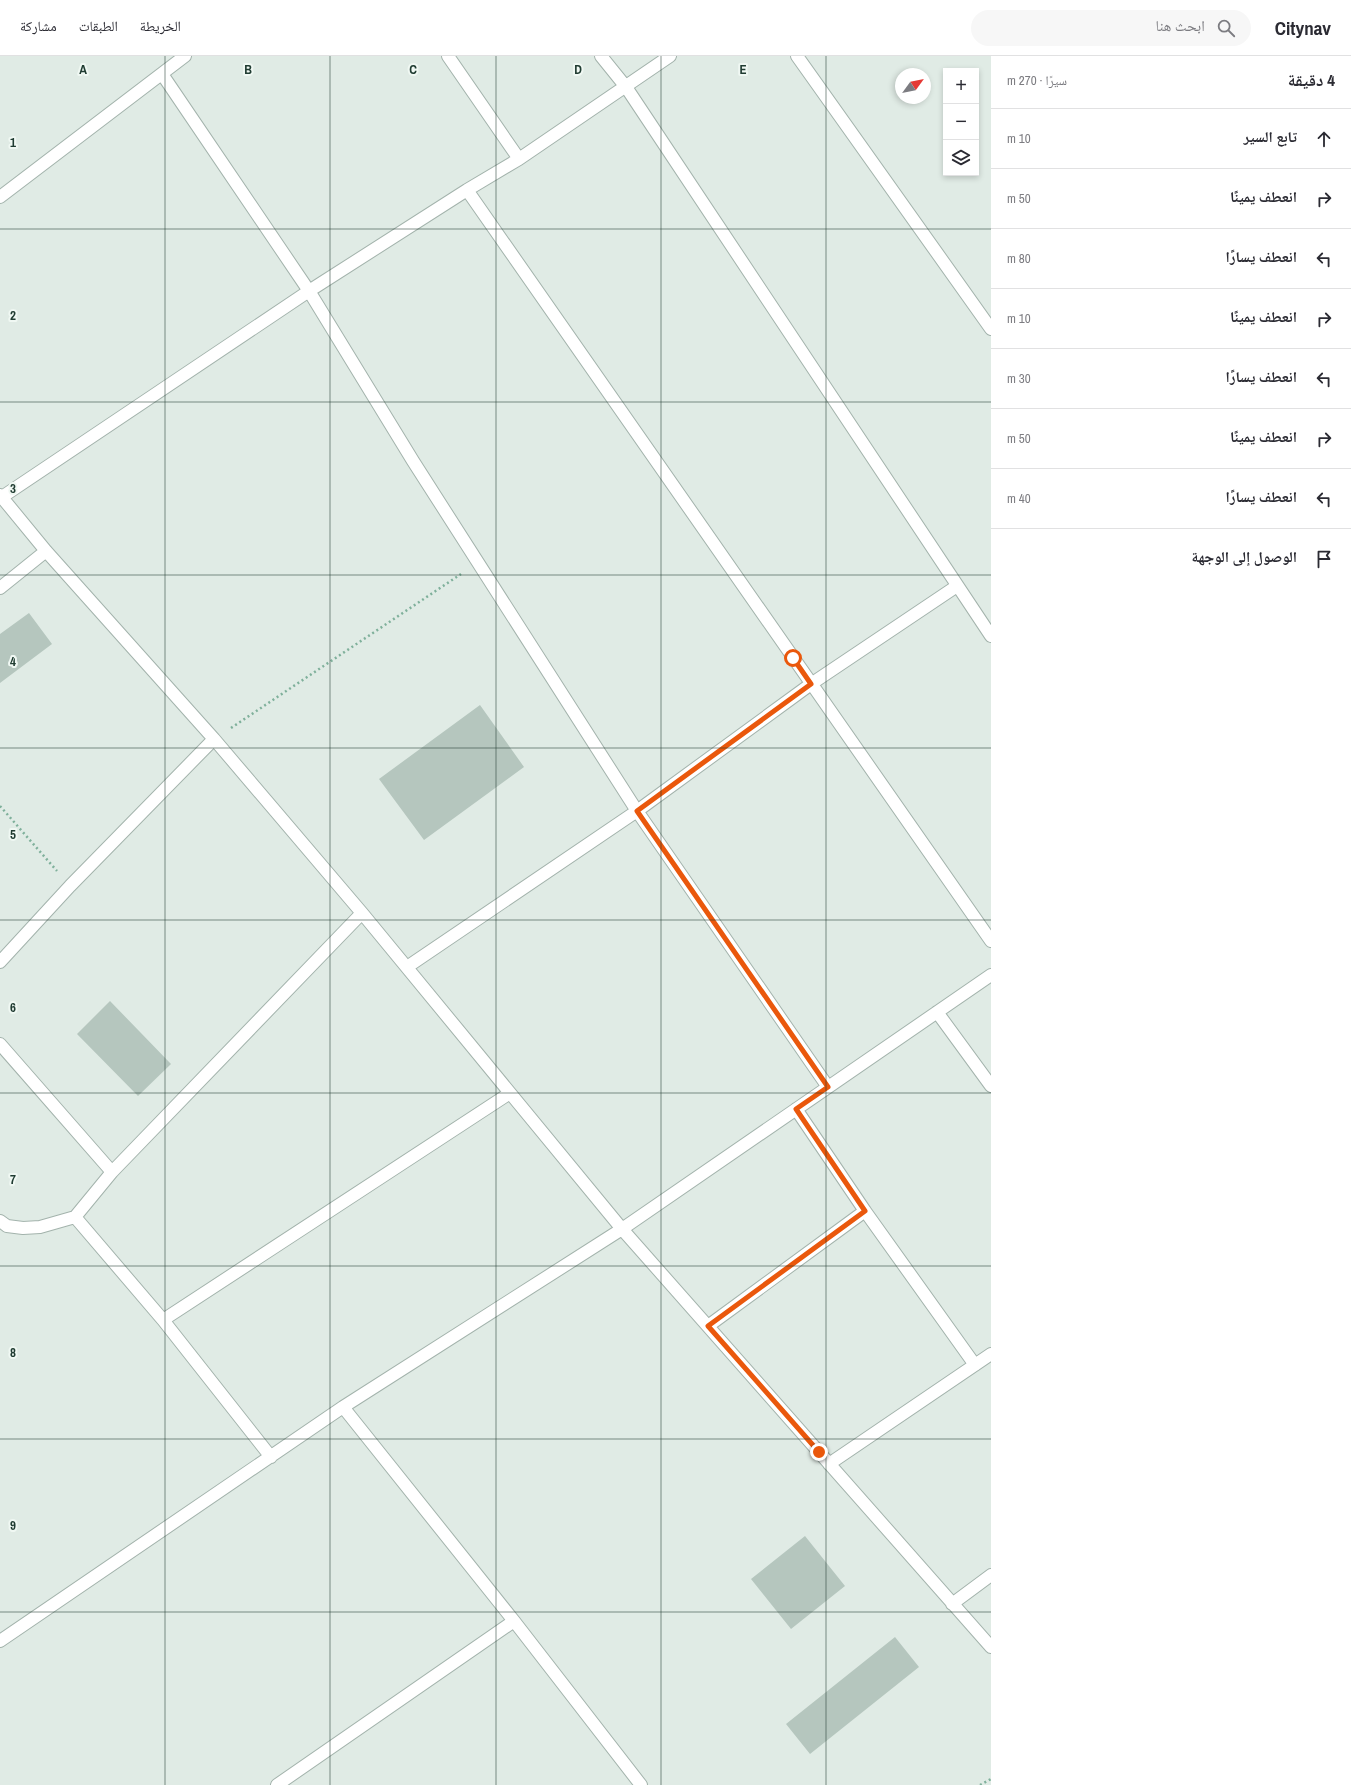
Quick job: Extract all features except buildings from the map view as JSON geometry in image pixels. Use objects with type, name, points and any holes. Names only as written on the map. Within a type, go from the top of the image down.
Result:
[{"type":"street","points":[[0,197],[185,56]]},
{"type":"street","points":[[448,56],[519,159]]},
{"type":"street","points":[[601,56],[626,87],[991,636]]},
{"type":"street","points":[[670,56],[519,159],[467,190],[309,291],[1,496],[46,551],[214,739],[362,913],[622,1230],[991,1647]]},
{"type":"street","points":[[797,56],[991,329]]},
{"type":"street","points":[[162,74],[309,291],[477,563],[637,811],[828,1087]]},
{"type":"street","points":[[467,190],[991,941]]},
{"type":"street","points":[[0,588],[46,551]]},
{"type":"street","points":[[407,967],[637,811],[811,684],[957,586]]},
{"type":"street","points":[[0,962],[70,886],[214,739]]},
{"type":"street","points":[[0,1221],[7,1226],[23,1228],[40,1227],[75,1217],[112,1172],[362,913]]},
{"type":"street","points":[[0,1641],[140,1544],[343,1408],[622,1230],[991,975]]},
{"type":"street","points":[[937,1012],[991,1086]]},
{"type":"street","points":[[0,1044],[112,1172]]},
{"type":"street","points":[[163,1320],[510,1093]]},
{"type":"street","points":[[796,1109],[865,1211],[975,1365]]},
{"type":"street","points":[[708,1326],[865,1211]]},
{"type":"street","points":[[75,1217],[163,1320],[270,1458]]},
{"type":"street","points":[[829,1464],[991,1354]]},
{"type":"street","points":[[343,1408],[514,1621],[641,1785]]},
{"type":"street","points":[[952,1604],[991,1575]]},
{"type":"street","points":[[277,1785],[514,1621]]},
{"type":"path","points":[[214,739],[477,563]]},
{"type":"path","points":[[0,806],[70,886]]},
{"type":"path","points":[[980,1785],[991,1779]]},
{"type":"route","points":[[793,658],[811,684],[637,811],[828,1087],[796,1109],[865,1211],[708,1326],[819,1452]]}]
